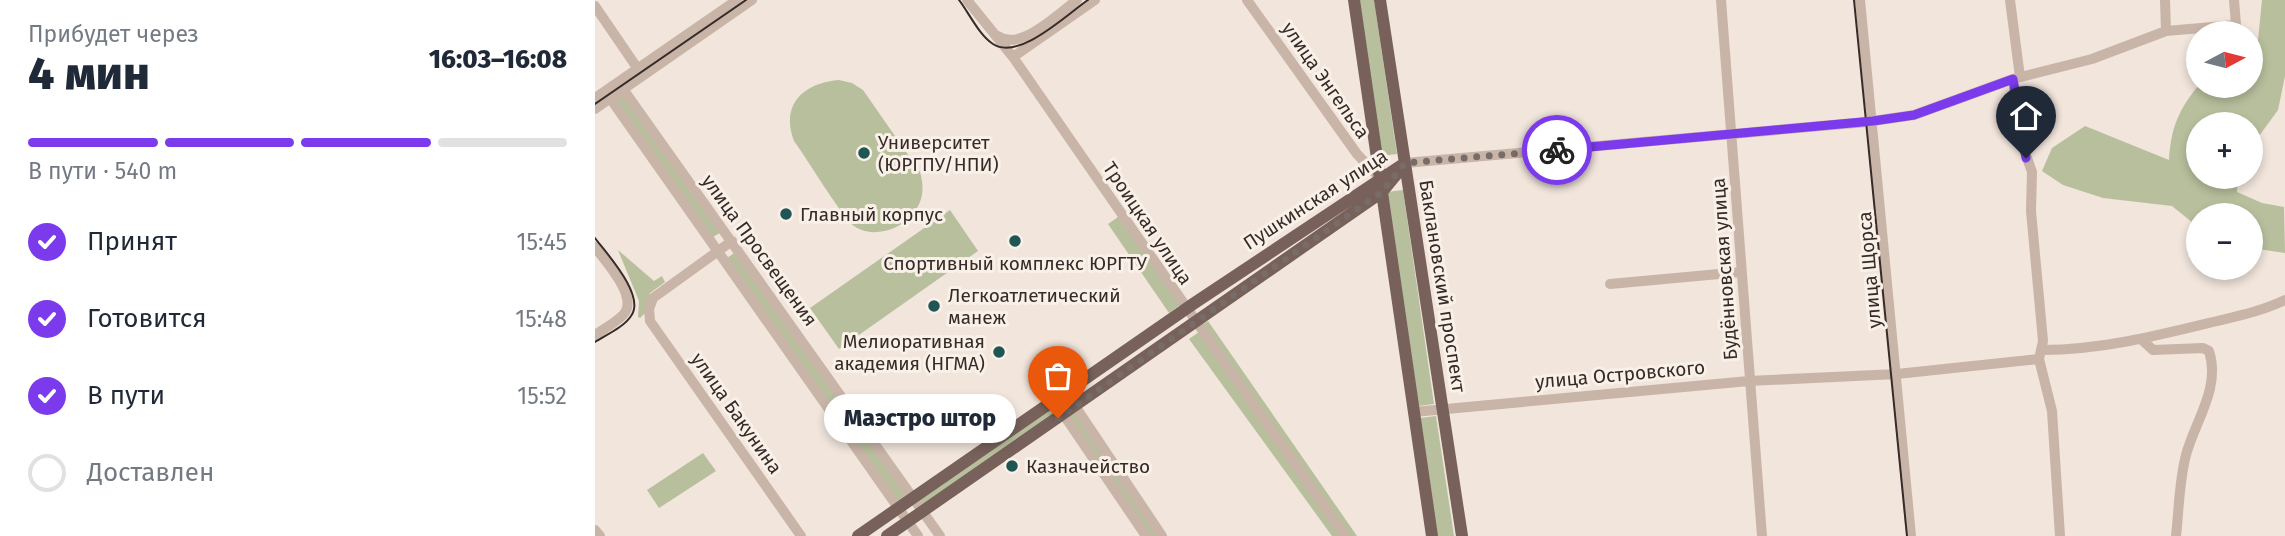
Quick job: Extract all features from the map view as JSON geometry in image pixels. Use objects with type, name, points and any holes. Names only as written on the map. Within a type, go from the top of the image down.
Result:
[{"type":"main road","points":[[1354,0],[1432,536]]},
{"type":"main road","name":"Баклановский проспект","points":[[1380,0],[1462,536]]},
{"type":"main road","name":"Пушкинская улица","points":[[858,536],[1067,394],[1186,309],[1405,163]]},
{"type":"main road","name":"Пушкинская улица","points":[[887,536],[1382,192],[1405,163]]},
{"type":"street","points":[[639,74],[737,0]]},
{"type":"street","points":[[595,98],[639,74],[752,0]]},
{"type":"street","name":"Троицкая улица","points":[[967,0],[988,30],[1013,57],[1345,536]]},
{"type":"street","points":[[988,30],[1003,40],[1021,41],[1077,0]]},
{"type":"street","points":[[1013,57],[1095,0]]},
{"type":"street","name":"улица Энгельса","points":[[1247,0],[1357,154],[1380,178]]},
{"type":"street","name":"Будённовская улица","points":[[1721,0],[1762,536]]},
{"type":"street","name":"улица Щорса","points":[[1860,0],[1912,536]]},
{"type":"street","points":[[2010,0],[2021,141],[2032,172],[2041,355],[2052,411],[2060,536]]},
{"type":"street","points":[[2165,0],[2166,31]]},
{"type":"street","points":[[1405,163],[1873,121],[1914,115],[2016,78],[2092,59],[2166,31],[2236,25],[2234,0]]},
{"type":"street","points":[[595,6],[639,74]]},
{"type":"street","points":[[595,108],[610,98],[618,86]]},
{"type":"street","name":"улица Просвещения","points":[[618,86],[732,241],[940,536]]},
{"type":"street","name":"улица Просвещения","points":[[610,98],[720,250],[918,536]]},
{"type":"street","points":[[720,250],[732,241]]},
{"type":"street","points":[[595,247],[626,292],[627,310],[595,335]]},
{"type":"street","name":"улица Бакунина","points":[[720,250],[653,298],[649,309],[650,321],[801,536]]},
{"type":"street","points":[[1609,284],[1741,272]]},
{"type":"street","name":"улица Островского","points":[[1414,412],[1749,381],[1897,374],[2141,340],[2258,311],[2285,300]]},
{"type":"street","points":[[2141,340],[2153,350],[2203,348],[2209,351],[2212,359],[2208,401],[2185,457],[2176,536]]},
{"type":"street","points":[[1067,394],[1162,536]]},
{"type":"street","points":[[1055,402],[1146,536]]},
{"type":"street","points":[[595,530],[600,536]]},
{"type":"green space","points":[[1357,0],[1374,0],[1397,154],[1380,156]]},
{"type":"green space","points":[[2262,0],[2285,0],[2285,76],[2278,110],[2263,131],[2263,112],[2186,112],[2186,189],[2237,189],[2237,192],[2262,203],[2186,203],[2186,217],[2172,206],[2103,198],[2063,185],[2042,171],[2052,148],[2085,126],[2169,160],[2177,120],[2189,98],[2263,98],[2263,21],[2260,21]]},
{"type":"green space","points":[[839,80],[852,83],[863,90],[920,172],[922,190],[918,207],[905,222],[891,229],[868,232],[854,226],[794,141],[790,116],[798,98],[815,86]]},
{"type":"green space","points":[[624,92],[723,231],[713,237],[614,99]]},
{"type":"green space","points":[[1403,190],[1434,404],[1418,406],[1387,192]]},
{"type":"green space","points":[[2263,203],[2284,207],[2285,253],[2263,250]]},
{"type":"green space","points":[[950,210],[978,251],[839,349],[810,308]]},
{"type":"green space","points":[[1118,217],[1180,305],[1169,313],[1108,224]]},
{"type":"green space","points":[[618,250],[654,281],[662,276],[665,282],[650,293],[646,312],[640,318],[639,301]]},
{"type":"green space","points":[[737,251],[910,495],[898,503],[727,258]]},
{"type":"green space","points":[[1208,321],[1357,536],[1348,536],[1200,326]]},
{"type":"green space","points":[[1199,332],[1341,536],[1332,536],[1189,339]]},
{"type":"green space","points":[[1055,404],[1062,413],[925,507],[918,497]]},
{"type":"green space","points":[[1075,412],[1159,536],[1149,536],[1068,416]]},
{"type":"green space","points":[[1436,416],[1454,536],[1437,536],[1420,418]]},
{"type":"green space","points":[[703,453],[716,471],[659,508],[647,490]]},
{"type":"tram line","points":[[595,104],[746,0]]},
{"type":"tram line","points":[[959,0],[983,35],[993,44],[1004,48],[1029,42],[1088,0]]},
{"type":"tram line","points":[[1854,0],[1907,536]]},
{"type":"tram line","points":[[595,238],[623,276],[633,298],[634,308],[624,324],[595,342]]},
{"type":"way so far","points":[[1058,418],[1382,192],[1405,163],[1557,150]]},
{"type":"place","name":"Университет (ЮРГПУ/НПИ)","points":[[864,153]]},
{"type":"place","name":"Главный корпус","points":[[786,214]]},
{"type":"place","name":"Спортивный комплекс ЮРГТУ","points":[[1015,241]]},
{"type":"place","name":"Легкоатлетический манеж","points":[[934,306]]},
{"type":"place","name":"Мелиоративная академия (НГМА)","points":[[999,352]]},
{"type":"place","name":"Маэстро штор","points":[[1058,418]]},
{"type":"place","name":"Казначейство","points":[[1012,466]]},
{"type":"route","points":[[1557,150],[1914,115],[2013,79],[2021,141],[2026,158]]}]
